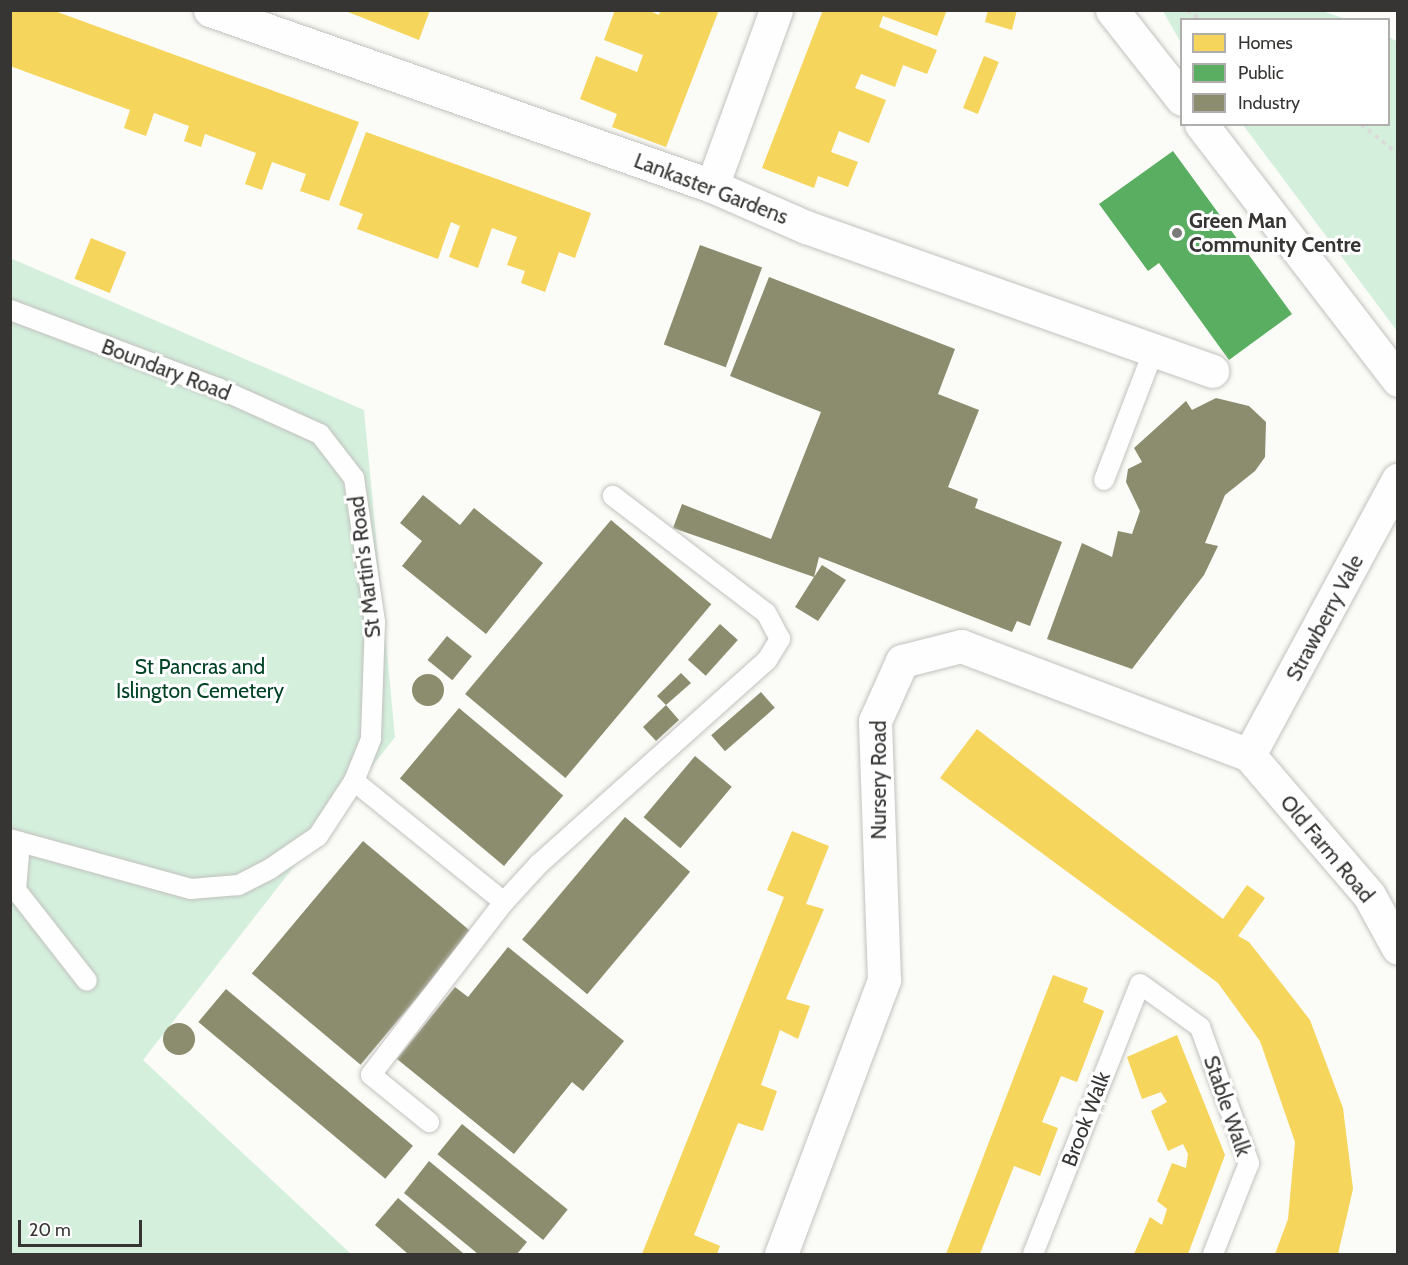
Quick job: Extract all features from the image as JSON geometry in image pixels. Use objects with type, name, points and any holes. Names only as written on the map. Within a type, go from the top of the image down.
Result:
[{"type":"street","name":"Lankaster Gardens","points":[[210,10],[712,186],[806,227],[1212,371]]},
{"type":"street","points":[[712,186],[776,10]]},
{"type":"street","points":[[1112,10],[1180,96]]},
{"type":"street","points":[[1203,126],[1398,381]]},
{"type":"street","name":"Strawberry Vale","points":[[1249,755],[1398,480]]},
{"type":"street","name":"Nursery Road","points":[[781,1254],[884,980],[875,721],[902,661],[961,646],[1249,755]]},
{"type":"street","name":"Old Farm Road","points":[[1249,755],[1369,895],[1398,948]]},
{"type":"lane","name":"Boundary Road","points":[[10,310],[218,388],[320,434]]},
{"type":"lane","points":[[1104,480],[1154,350]]},
{"type":"lane","name":"St Martin's Road","points":[[15,840],[191,889],[238,885],[318,836],[354,781],[371,739],[375,622],[354,478],[320,434]]},
{"type":"lane","points":[[429,1122],[371,1076],[504,902],[539,864],[767,660],[780,639],[766,613],[613,496]]},
{"type":"lane","points":[[354,781],[504,902]]},
{"type":"lane","points":[[15,840],[16,890],[87,981]]},
{"type":"lane","name":"Brook Walk","points":[[1033,1254],[1140,984]]},
{"type":"lane","name":"Stable Walk","points":[[1140,984],[1200,1027],[1249,1162],[1213,1254]]},
{"type":"path","points":[[1363,126],[1398,154]]},
{"type":"green space","points":[[1319,10],[1343,18],[1180,18],[1180,41],[1163,11]]},
{"type":"green space","points":[[1390,38],[1398,42],[1397,331],[1244,126],[1390,126]]},
{"type":"green space","name":"St Pancras and Islington Cemetery","points":[[10,258],[364,410],[395,737],[143,1060],[351,1254],[11,1254]]},
{"type":"building: Homes","points":[[10,10],[52,10],[359,122],[329,201],[300,191],[306,174],[272,162],[262,190],[245,184],[256,153],[205,134],[201,147],[184,141],[189,126],[154,113],[146,136],[124,128],[130,110],[10,66]]},
{"type":"building: Homes","points":[[343,10],[430,10],[419,40]]},
{"type":"building: Homes","points":[[615,10],[648,10],[659,15],[660,10],[719,10],[666,147],[612,127],[617,114],[580,99],[596,56],[637,72],[643,55],[604,40]]},
{"type":"building: Homes","points":[[823,10],[947,10],[937,36],[883,16],[879,27],[937,50],[927,74],[903,65],[895,87],[861,74],[855,88],[886,100],[869,143],[839,131],[831,152],[858,162],[848,187],[818,176],[814,188],[762,168]]},
{"type":"building: Homes","points":[[988,10],[1017,10],[1012,30],[985,22]]},
{"type":"building: Homes","points":[[984,56],[999,62],[978,114],[963,108]]},
{"type":"building: Homes","points":[[366,132],[591,213],[575,258],[559,252],[545,292],[521,283],[525,271],[507,265],[517,237],[492,228],[478,268],[449,257],[460,226],[451,222],[438,259],[357,229],[363,214],[339,205]]},
{"type":"building: Homes","points":[[91,238],[126,252],[110,293],[75,279]]},
{"type":"building: Homes","points":[[977,729],[1223,919],[1247,885],[1265,898],[1238,936],[1249,942],[1310,1020],[1343,1108],[1353,1189],[1338,1254],[1275,1254],[1288,1219],[1295,1142],[1260,1041],[1218,983],[940,778]]},
{"type":"building: Homes","points":[[792,831],[829,846],[806,904],[824,909],[786,999],[810,1006],[798,1039],[780,1030],[761,1085],[777,1091],[763,1131],[738,1123],[694,1235],[720,1246],[717,1254],[642,1254],[784,897],[767,890]]},
{"type":"building: Homes","points":[[1053,975],[1088,988],[1083,1002],[1104,1011],[1077,1082],[1061,1076],[1042,1122],[1058,1128],[1040,1176],[1014,1166],[980,1254],[946,1254]]},
{"type":"building: Homes","points":[[1177,1035],[1225,1155],[1188,1254],[1134,1254],[1150,1217],[1162,1225],[1167,1209],[1157,1201],[1172,1163],[1186,1168],[1188,1154],[1183,1144],[1168,1151],[1151,1111],[1167,1102],[1161,1092],[1142,1099],[1127,1057]]},
{"type":"building: Public","name":"Green Man Community Centre","points":[[1173,151],[1292,314],[1229,360],[1159,263],[1148,271],[1099,204]]},
{"type":"building: Industry","points":[[700,245],[762,268],[726,367],[664,345]]},
{"type":"building: Industry","points":[[769,277],[955,349],[938,394],[979,410],[948,487],[978,499],[975,508],[1062,542],[1030,626],[1017,621],[1012,632],[819,557],[814,577],[673,528],[682,504],[771,539],[821,412],[730,376]]},
{"type":"building: Industry","points":[[1216,398],[1249,406],[1266,422],[1265,457],[1255,471],[1225,495],[1205,543],[1218,546],[1204,575],[1132,669],[1047,639],[1082,543],[1112,557],[1118,531],[1132,534],[1140,511],[1126,482],[1128,469],[1142,462],[1134,448],[1186,401],[1192,410]]},
{"type":"building: Industry","points":[[423,495],[460,525],[474,508],[543,563],[486,634],[402,566],[422,541],[400,523]]},
{"type":"building: Industry","points":[[611,520],[711,604],[565,778],[465,694]]},
{"type":"building: Industry","points":[[822,565],[846,580],[818,621],[795,607]]},
{"type":"building: Industry","points":[[720,624],[738,640],[706,676],[688,660]]},
{"type":"building: Industry","points":[[447,636],[472,656],[452,680],[427,660]]},
{"type":"building: Industry","points":[[681,673],[691,683],[666,705],[657,696]]},
{"type":"building: Industry","points":[[428,674],[440,678],[444,690],[440,702],[428,706],[416,702],[412,690],[416,678]]},
{"type":"building: Industry","points":[[761,692],[775,708],[725,751],[711,735]]},
{"type":"building: Industry","points":[[666,705],[679,720],[656,741],[643,727]]},
{"type":"building: Industry","points":[[459,708],[563,795],[504,866],[400,778]]},
{"type":"building: Industry","points":[[695,756],[732,787],[680,848],[644,817]]},
{"type":"building: Industry","points":[[625,817],[690,872],[587,994],[522,940]]},
{"type":"building: Industry","points":[[363,841],[472,932],[361,1065],[252,974]]},
{"type":"building: Industry","points":[[508,947],[624,1041],[583,1091],[572,1082],[514,1154],[397,1059],[455,987],[468,997]]},
{"type":"building: Industry","points":[[226,989],[413,1146],[385,1179],[198,1022]]},
{"type":"building: Industry","points":[[179,1023],[190,1028],[195,1039],[190,1050],[179,1055],[168,1050],[163,1039],[168,1028]]},
{"type":"building: Industry","points":[[462,1124],[568,1210],[543,1240],[437,1154]]},
{"type":"building: Industry","points":[[429,1161],[527,1242],[517,1254],[478,1254],[404,1193]]},
{"type":"building: Industry","points":[[398,1198],[464,1254],[408,1254],[375,1225]]},
{"type":"place","name":"Green Man Community Centre","points":[[1177,233]]}]
